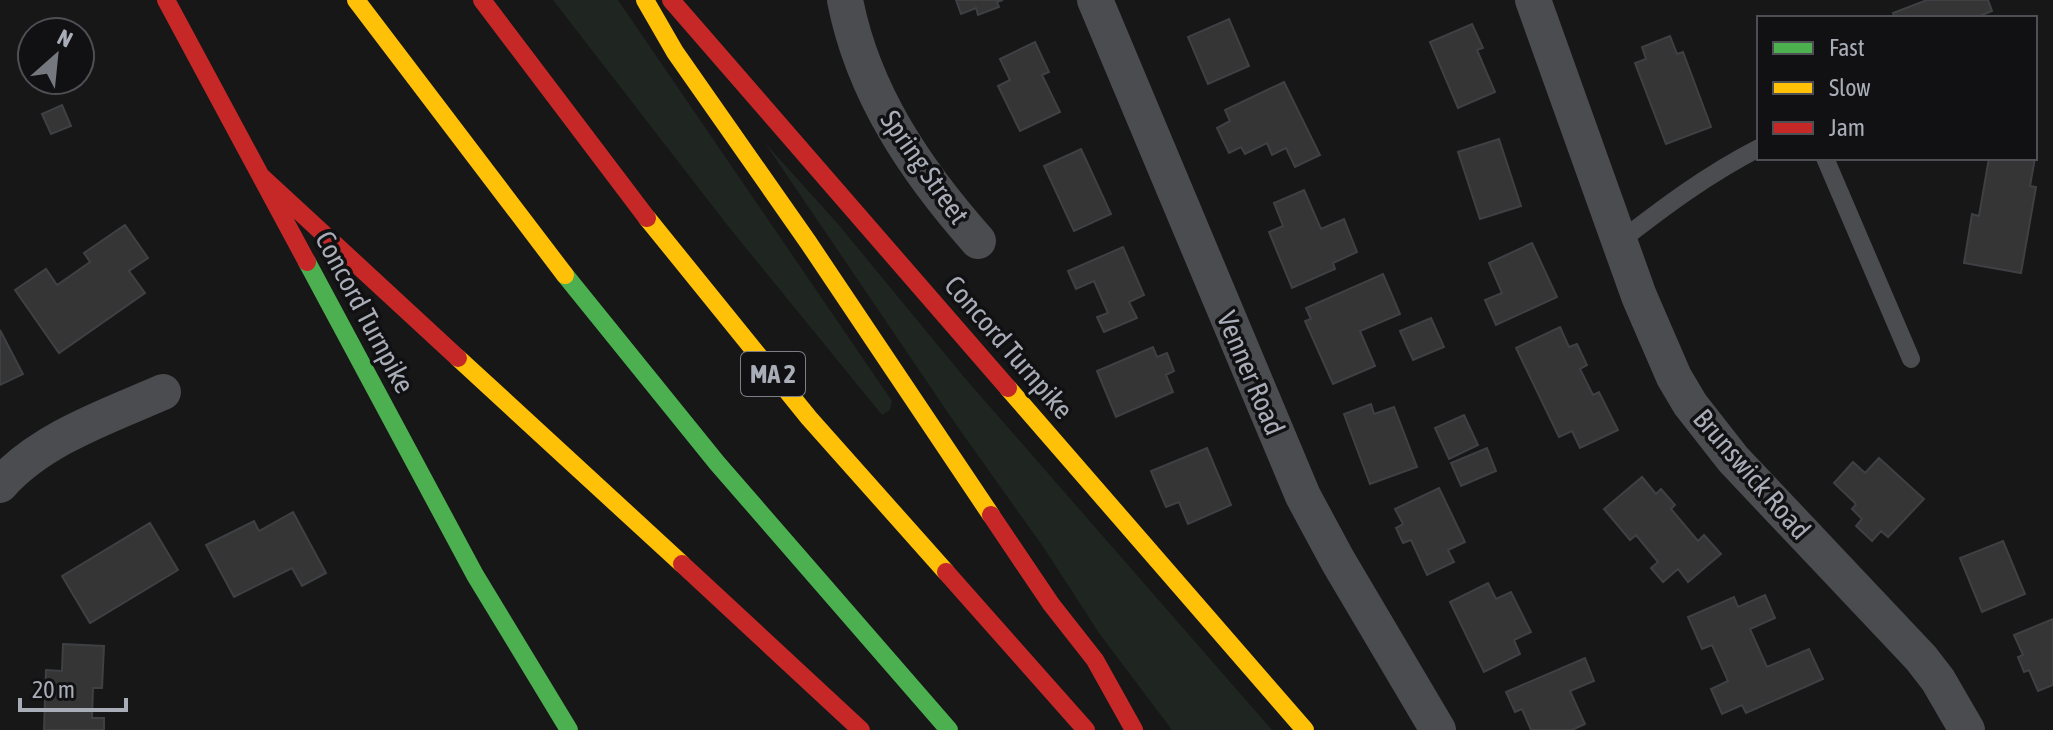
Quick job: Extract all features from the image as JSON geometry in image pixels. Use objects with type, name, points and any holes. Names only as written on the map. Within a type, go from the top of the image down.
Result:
[{"type":"main road","name":"Concord Turnpike","points":[[166,0],[475,575],[569,730]]},
{"type":"main road","points":[[356,0],[546,254],[636,368],[803,567],[949,730]]},
{"type":"main road","name":"MA 2","points":[[482,0],[646,217],[809,418],[1086,730]]},
{"type":"main road","points":[[645,0],[675,52],[808,242],[1051,604],[1095,660],[1134,730]]},
{"type":"main road","name":"Concord Turnpike","points":[[671,0],[1305,730]]},
{"type":"main road","points":[[262,177],[861,730]]},
{"type":"street","name":"Spring Street","points":[[845,0],[860,59],[894,129],[909,154],[978,241]]},
{"type":"street","name":"Venner Road","points":[[1095,0],[1303,496],[1438,730]]},
{"type":"street","name":"Brunswick Road","points":[[1533,0],[1619,242],[1662,351],[1696,413],[1733,459],[1921,658],[1938,680],[1967,730]]},
{"type":"street","points":[[0,485],[10,473],[53,445],[163,392]]},
{"type":"lane","points":[[1619,242],[1721,167],[1757,149]]},
{"type":"lane","points":[[1826,160],[1911,359]]},
{"type":"shaded area","points":[[553,0],[618,0],[892,401],[890,410],[882,415],[728,226]]},
{"type":"shaded area","points":[[765,143],[1272,730],[1172,730],[1099,633],[1044,548],[957,426]]},
{"type":"building","points":[[956,0],[1003,0],[997,2],[999,7],[978,15],[976,8],[961,14]]},
{"type":"building","points":[[1927,0],[1988,0],[1992,11],[1980,16],[1894,16],[1893,13]]},
{"type":"building","points":[[1229,19],[1249,66],[1208,84],[1188,37]]},
{"type":"building","points":[[1472,24],[1483,48],[1477,50],[1495,92],[1458,108],[1430,42]]},
{"type":"building","points":[[1670,36],[1677,54],[1683,52],[1711,127],[1666,144],[1635,63],[1646,59],[1642,47]]},
{"type":"building","points":[[1035,42],[1049,72],[1042,75],[1060,112],[1020,131],[998,86],[1010,80],[1000,59]]},
{"type":"building","points":[[1284,82],[1320,155],[1295,167],[1286,148],[1272,155],[1267,143],[1245,154],[1241,147],[1229,153],[1217,128],[1230,121],[1225,110]]},
{"type":"building","points":[[62,105],[71,126],[51,134],[42,114]]},
{"type":"building","points":[[1499,139],[1521,206],[1480,219],[1458,152]]},
{"type":"building","points":[[1081,149],[1111,214],[1074,231],[1044,166]]},
{"type":"building","points":[[1989,160],[2035,160],[2030,186],[2036,187],[2021,273],[1964,263],[1972,214],[1979,216]]},
{"type":"building","points":[[1304,190],[1321,229],[1344,219],[1357,252],[1333,263],[1335,269],[1292,288],[1269,232],[1283,226],[1274,203]]},
{"type":"building","points":[[125,225],[148,258],[129,271],[145,293],[59,353],[15,290],[46,269],[57,285],[90,262],[84,253]]},
{"type":"building","points":[[1532,243],[1557,297],[1496,325],[1485,300],[1502,293],[1489,263]]},
{"type":"building","points":[[1123,247],[1144,295],[1129,302],[1137,318],[1104,332],[1097,317],[1108,313],[1094,281],[1076,289],[1068,271]]},
{"type":"building","points":[[1383,274],[1400,314],[1360,331],[1375,366],[1333,384],[1305,321],[1311,319],[1306,308]]},
{"type":"building","points":[[1431,318],[1444,347],[1413,360],[1400,331]]},
{"type":"building","points":[[1560,327],[1569,347],[1577,344],[1587,365],[1580,369],[1593,395],[1599,392],[1618,430],[1580,448],[1572,431],[1559,437],[1516,348]]},
{"type":"building","points":[[0,330],[23,374],[0,385]]},
{"type":"building","points":[[1153,347],[1157,357],[1167,353],[1174,371],[1166,375],[1173,392],[1116,417],[1097,371]]},
{"type":"building","points":[[1371,404],[1374,414],[1394,407],[1417,467],[1370,484],[1344,414]]},
{"type":"building","points":[[1464,415],[1478,445],[1449,459],[1435,428]]},
{"type":"building","points":[[1207,448],[1231,505],[1188,524],[1179,502],[1166,507],[1151,471]]},
{"type":"building","points":[[1487,448],[1496,471],[1461,486],[1451,463]]},
{"type":"building","points":[[1879,458],[1924,499],[1888,537],[1881,531],[1872,541],[1856,526],[1862,519],[1852,509],[1856,504],[1834,483],[1853,462],[1865,473]]},
{"type":"building","points":[[1642,477],[1656,494],[1661,489],[1675,505],[1671,509],[1698,541],[1704,535],[1721,554],[1688,582],[1678,569],[1663,582],[1651,568],[1658,562],[1636,535],[1630,540],[1604,509]]},
{"type":"building","points":[[1439,488],[1465,542],[1448,550],[1454,562],[1427,575],[1411,540],[1403,543],[1396,528],[1403,524],[1395,509]]},
{"type":"building","points":[[293,512],[326,573],[302,586],[292,568],[234,597],[206,545],[254,521],[259,531]]},
{"type":"building","points":[[150,523],[178,570],[90,623],[62,576]]},
{"type":"building","points":[[2003,541],[2025,594],[1982,612],[1960,558]]},
{"type":"building","points":[[1488,583],[1496,599],[1511,592],[1531,632],[1514,640],[1520,654],[1484,672],[1450,602]]},
{"type":"building","points":[[1765,595],[1775,618],[1750,629],[1767,667],[1809,649],[1823,679],[1746,713],[1742,705],[1722,714],[1711,689],[1728,681],[1712,645],[1702,649],[1688,617],[1734,597],[1738,607]]},
{"type":"building","points":[[2053,619],[2053,685],[2038,691],[2029,670],[2024,672],[2018,657],[2023,655],[2014,635]]},
{"type":"building","points":[[63,644],[104,646],[102,688],[93,688],[92,718],[104,718],[104,730],[44,730],[46,670],[62,671]]},
{"type":"building","points":[[1585,658],[1594,681],[1570,691],[1585,724],[1572,730],[1531,730],[1522,709],[1515,712],[1506,692]]},
{"type":"traffic: fast","points":[[307,262],[475,575],[569,730]]},
{"type":"traffic: fast","points":[[565,275],[717,463],[949,730]]},
{"type":"traffic: slow","points":[[356,0],[565,275]]},
{"type":"traffic: slow","points":[[645,0],[675,52],[808,242],[991,515]]},
{"type":"traffic: slow","points":[[647,218],[809,418],[946,572]]},
{"type":"traffic: slow","points":[[458,358],[682,564]]},
{"type":"traffic: slow","points":[[1008,388],[1305,730]]},
{"type":"traffic: jam","points":[[166,0],[307,262]]},
{"type":"traffic: jam","points":[[482,0],[647,218]]},
{"type":"traffic: jam","points":[[671,0],[1008,388]]},
{"type":"traffic: jam","points":[[262,177],[458,358]]},
{"type":"traffic: jam","points":[[991,515],[1051,604],[1095,660],[1134,730]]},
{"type":"traffic: jam","points":[[682,564],[861,730]]},
{"type":"traffic: jam","points":[[946,572],[1086,730]]}]
